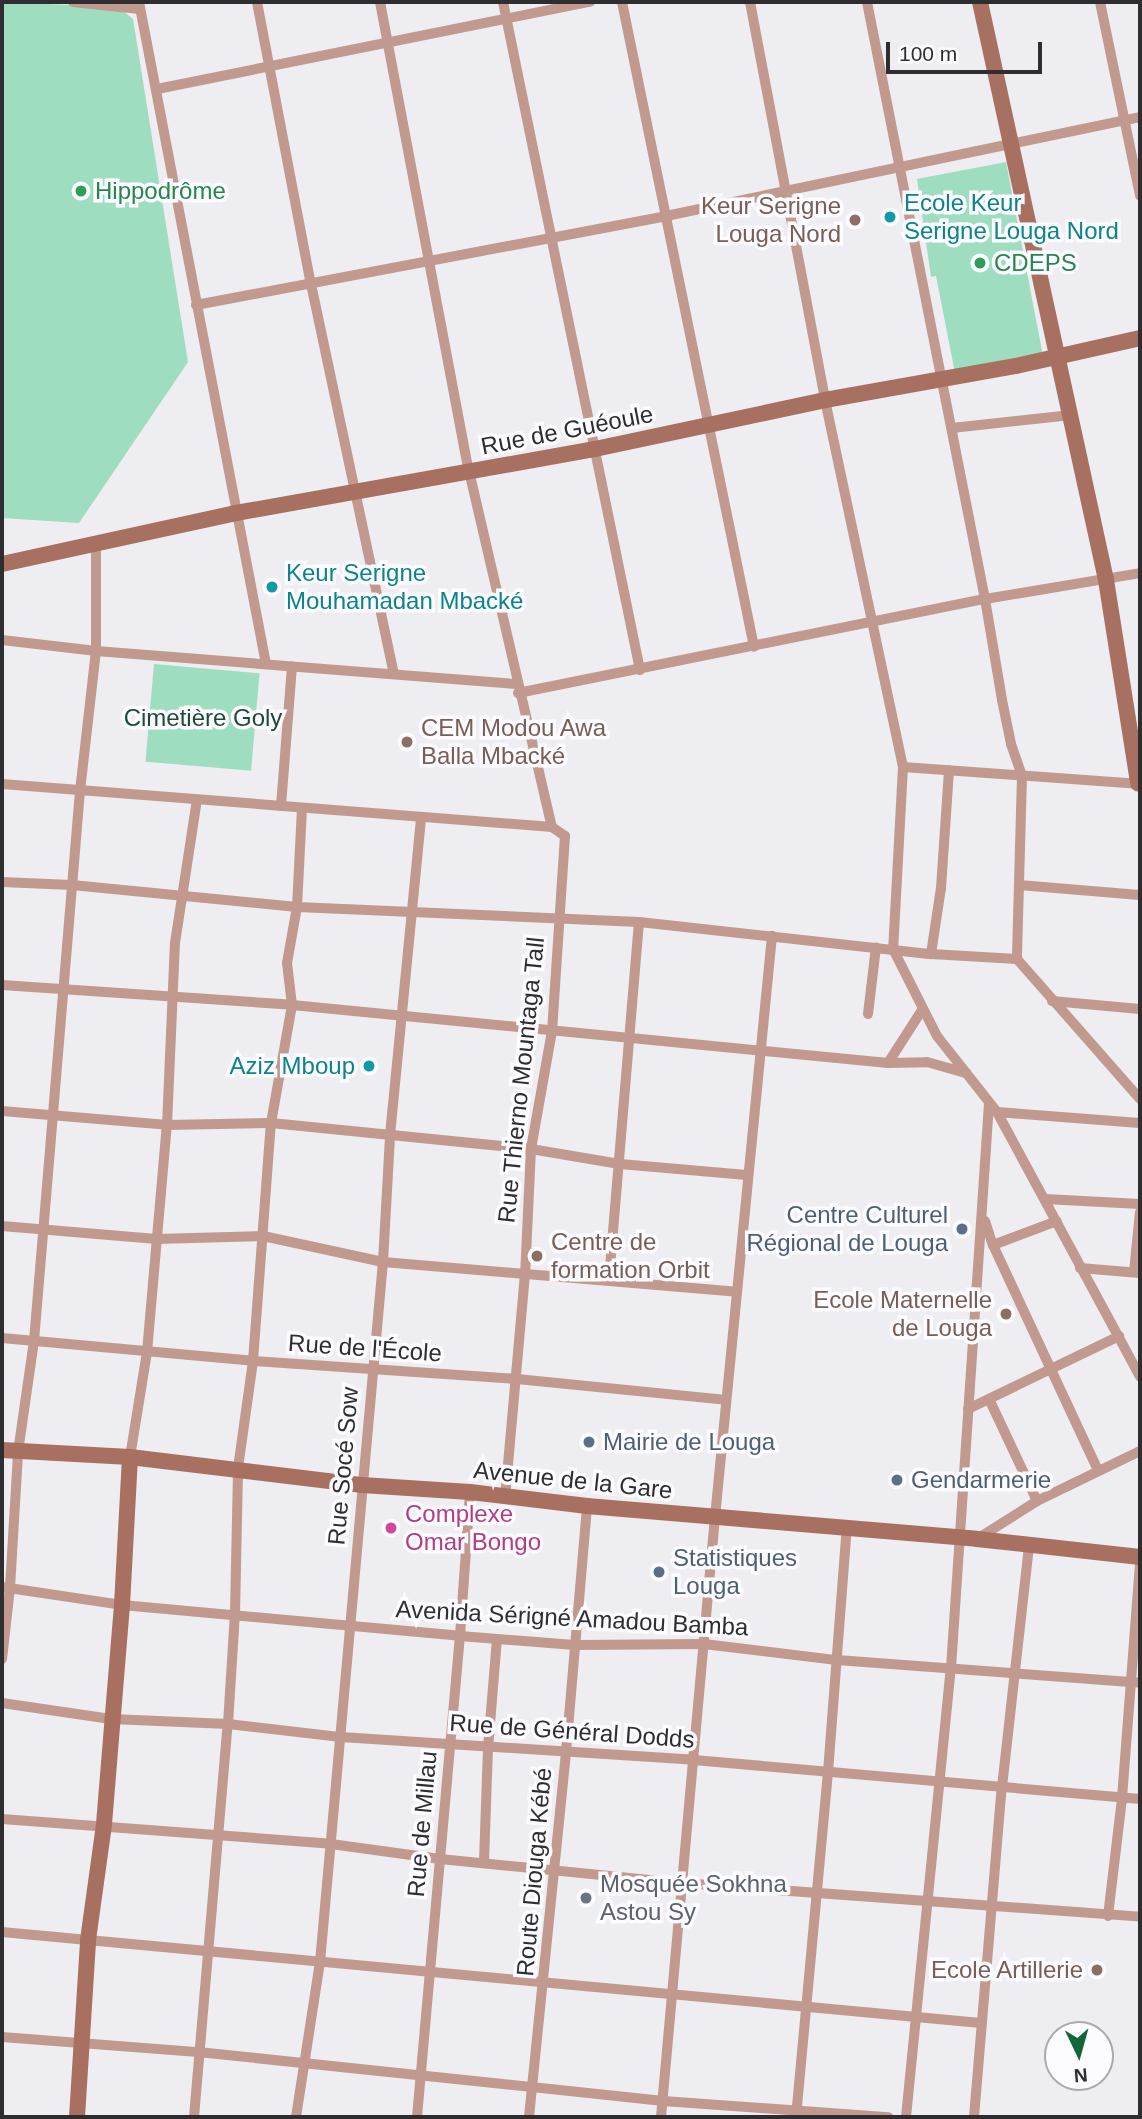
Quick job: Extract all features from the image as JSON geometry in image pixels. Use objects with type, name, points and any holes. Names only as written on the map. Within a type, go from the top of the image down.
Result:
[{"type":"street","points":[[73,2],[140,5],[265,664]]},
{"type":"street","points":[[257,2],[311,284],[394,674]]},
{"type":"street","points":[[2,785],[552,827],[517,689],[469,471],[380,2]]},
{"type":"street","points":[[503,2],[640,670]]},
{"type":"street","points":[[157,89],[590,2]]},
{"type":"street","points":[[622,2],[754,648]]},
{"type":"street","points":[[750,2],[825,400],[903,767],[893,949],[937,1036],[993,1108],[1140,1377]]},
{"type":"street","points":[[867,2],[952,428],[1004,711],[1022,776],[1017,959],[1140,1100]]},
{"type":"street","points":[[903,767],[1139,783],[1107,580],[981,2]]},
{"type":"street","points":[[1100,2],[1122,121],[1140,196]]},
{"type":"street","points":[[197,305],[666,216],[1010,142],[1140,117]]},
{"type":"street","name":"Rue de Guéoule","points":[[2,564],[236,513],[595,449],[825,400],[1140,338]]},
{"type":"street","points":[[952,428],[1071,415]]},
{"type":"street","points":[[2,1659],[10,1451],[34,1341],[55,1116],[80,791],[96,650],[96,545]]},
{"type":"street","points":[[2,640],[394,674],[517,689],[640,670],[985,599],[1140,573]]},
{"type":"street","points":[[281,806],[292,666]]},
{"type":"street","points":[[931,954],[941,888],[949,770]]},
{"type":"street","points":[[76,2117],[88,1940],[104,1824],[122,1605],[130,1457],[147,1352],[167,1125],[175,999],[175,943],[198,800]]},
{"type":"street","points":[[194,2117],[228,1724],[235,1614],[238,1468],[253,1361],[271,1123],[292,1005],[287,964],[297,907],[302,808]]},
{"type":"street","name":"Rue Socé Sow","points":[[296,2117],[302,2064],[320,1962],[383,1262],[390,1135],[404,986],[414,914],[421,818]]},
{"type":"street","name":"Rue Thierno Mountaga Tall","points":[[505,1497],[525,1274],[531,1149],[552,1031],[567,843],[565,836],[552,827]]},
{"type":"street","points":[[2,882],[72,885],[297,907],[639,922],[931,954],[1017,959]]},
{"type":"street","points":[[1019,885],[1140,895]]},
{"type":"street","points":[[609,1279],[639,922]]},
{"type":"street","points":[[661,2117],[747,1175],[772,936]]},
{"type":"street","points":[[867,1014],[876,947]]},
{"type":"street","points":[[2,985],[292,1005],[888,1063],[927,1062],[966,1073]]},
{"type":"street","points":[[1052,1002],[1140,1009]]},
{"type":"street","points":[[888,1063],[922,1010]]},
{"type":"street","points":[[993,1108],[1140,1123]]},
{"type":"street","points":[[906,2117],[951,1668],[968,1409],[993,1108]]},
{"type":"street","points":[[2,1111],[167,1125],[271,1123],[531,1149],[620,1164],[747,1175]]},
{"type":"street","points":[[1045,1199],[1140,1204]]},
{"type":"street","points":[[1080,1268],[1137,1272],[1140,1212]]},
{"type":"street","points":[[984,1217],[992,1245],[1098,1470]]},
{"type":"street","points":[[992,1245],[1057,1221]]},
{"type":"street","points":[[2,1226],[156,1238],[263,1236],[383,1262],[609,1279],[737,1292]]},
{"type":"street","points":[[968,1409],[990,1401],[1119,1336]]},
{"type":"street","name":"Rue de l'École","points":[[2,1338],[726,1400]]},
{"type":"street","points":[[990,1401],[1037,1501]]},
{"type":"street","name":"Avenue de la Gare","points":[[10,1451],[130,1457],[362,1485],[470,1492],[587,1506],[959,1537],[1140,1557]]},
{"type":"street","points":[[977,1539],[1037,1501],[1140,1451]]},
{"type":"street","name":"Rue de Millau","points":[[417,2117],[432,1971],[470,1492]]},
{"type":"street","name":"Route Diouga Kébé","points":[[529,2117],[555,1869],[587,1506]]},
{"type":"street","points":[[796,2114],[828,1772],[847,1527]]},
{"type":"street","points":[[974,2117],[1002,1787],[1029,1546]]},
{"type":"street","points":[[1108,1916],[1135,1682],[1140,1563]]},
{"type":"street","name":"Avenida Sérigné Amadou Bamba","points":[[6,1588],[122,1605],[460,1636],[575,1645],[704,1644],[837,1660],[1135,1682]]},
{"type":"street","points":[[484,1862],[488,1748],[498,1639]]},
{"type":"street","name":"Rue de Général Dodds","points":[[2,1703],[111,1719],[228,1724],[341,1737],[694,1760],[1140,1799]]},
{"type":"street","points":[[2,1819],[104,1824],[331,1844],[440,1859],[682,1883],[1140,1917]]},
{"type":"street","points":[[2,1932],[432,1971],[544,1984],[807,2004],[981,2023]]},
{"type":"street","points":[[2,2037],[198,2052],[796,2114],[888,2117]]},
{"type":"green space","name":"Hippodrôme","points":[[2,2],[118,7],[133,19],[188,362],[79,523],[2,518]]},
{"type":"green space","name":"CDEPS","points":[[1006,162],[1043,356],[955,373],[936,276],[931,277],[917,179]]},
{"type":"green space","name":"Cimetière Goly","points":[[154,664],[260,673],[251,771],[145,762]]},
{"type":"place","name":"Hippodrôme","points":[[81,191]]},
{"type":"place","name":"Ecole Keur Serigne Louga Nord","points":[[890,217]]},
{"type":"place","name":"Keur Serigne Louga Nord","points":[[855,220]]},
{"type":"place","name":"CDEPS","points":[[980,263]]},
{"type":"place","name":"Keur Serigne Mouhamadan Mbacké","points":[[272,587]]},
{"type":"place","name":"CEM Modou Awa Balla Mbacké","points":[[407,742]]},
{"type":"place","name":"Aziz Mboup","points":[[369,1066]]},
{"type":"place","name":"Centre Culturel Régional de Louga","points":[[962,1229]]},
{"type":"place","name":"Centre de formation Orbit","points":[[537,1256]]},
{"type":"place","name":"Ecole Maternelle de Louga","points":[[1006,1314]]},
{"type":"place","name":"Mairie de Louga","points":[[589,1442]]},
{"type":"place","name":"Gendarmerie","points":[[897,1480]]},
{"type":"place","name":"Complexe Omar Bongo","points":[[391,1528]]},
{"type":"place","name":"Statistiques Louga","points":[[659,1572]]},
{"type":"place","name":"Mosquée Sokhna Astou Sy","points":[[586,1898]]},
{"type":"place","name":"Ecole Artillerie","points":[[1097,1970]]}]
